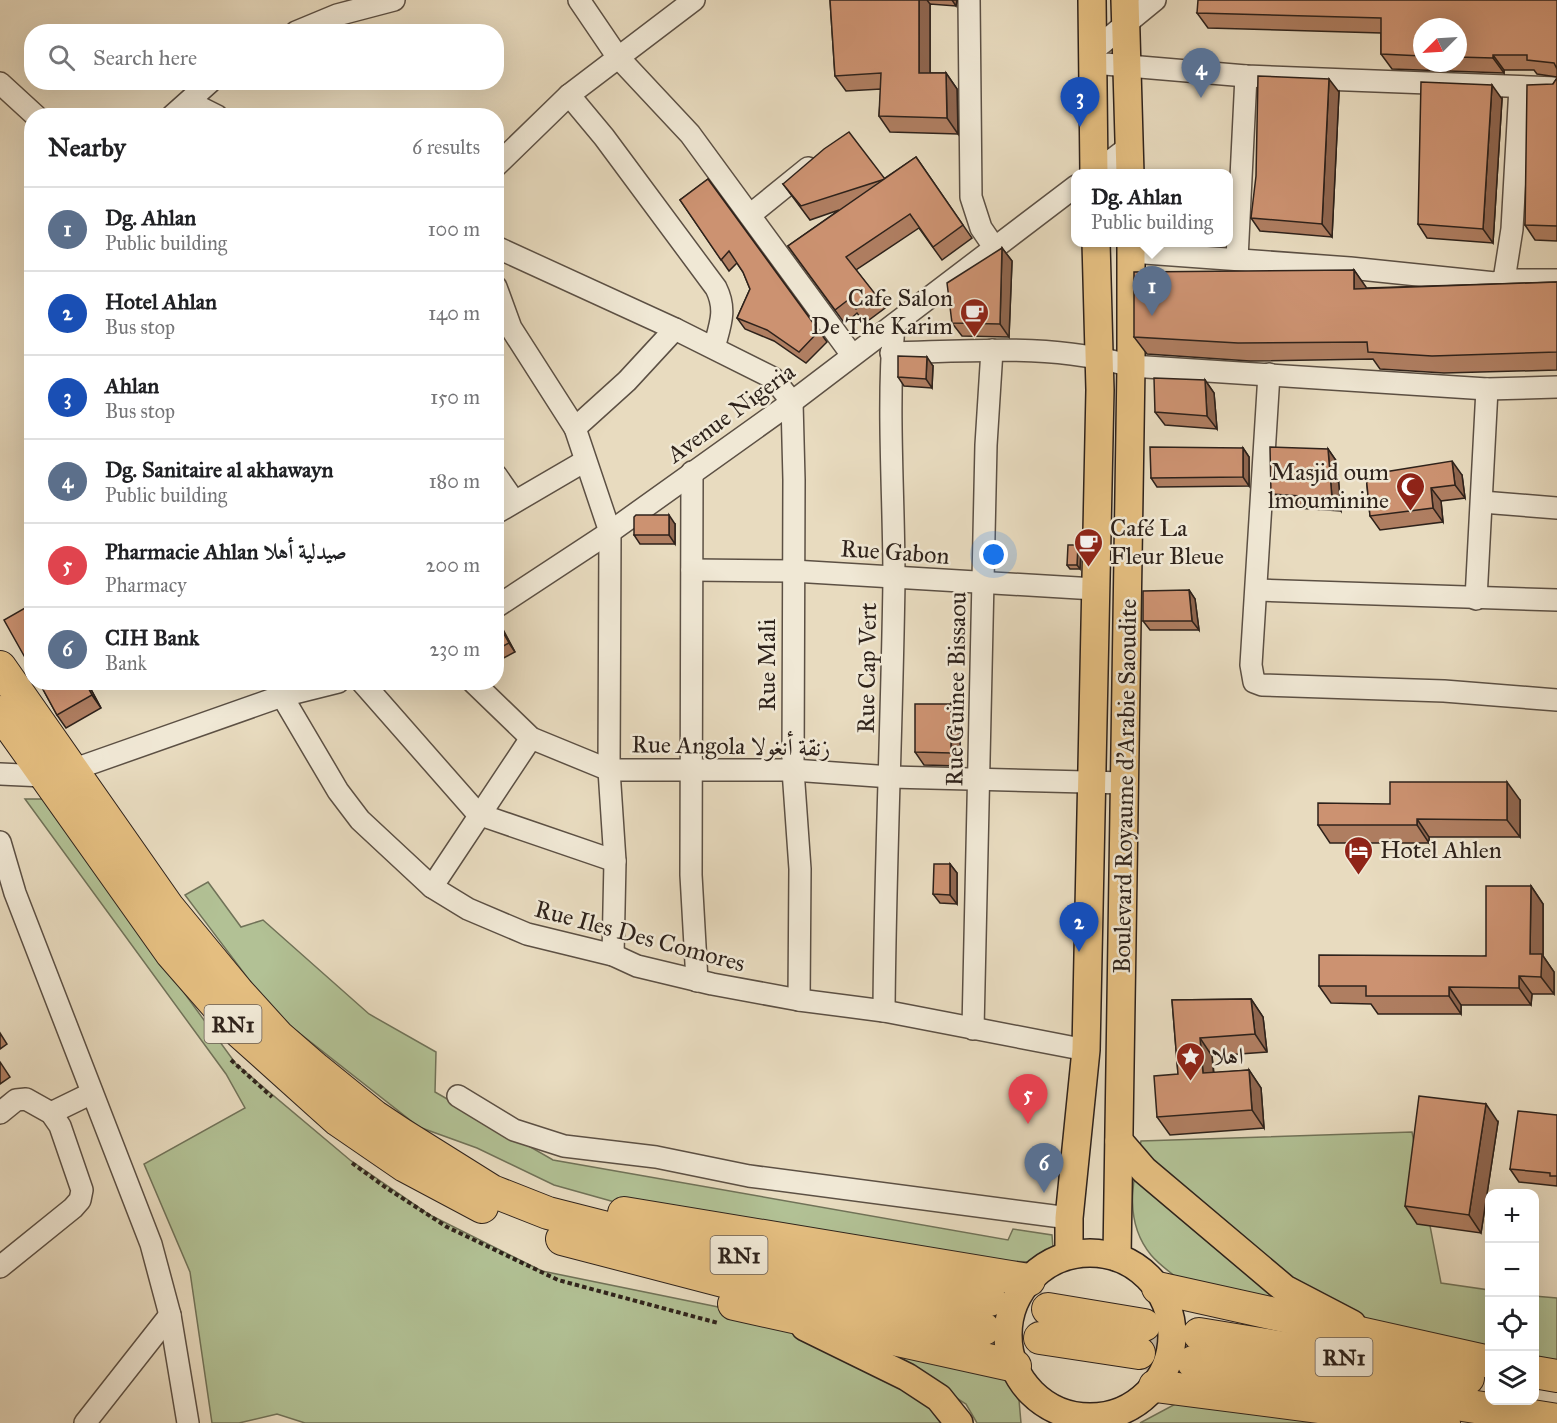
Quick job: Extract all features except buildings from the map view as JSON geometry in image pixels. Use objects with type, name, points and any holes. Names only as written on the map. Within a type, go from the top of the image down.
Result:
[{"type":"highway","name":"RN1","points":[[0,667],[58,773],[171,953],[240,1032],[306,1094],[338,1120],[405,1166],[483,1208],[555,1237],[731,1283],[987,1314],[670,1244],[548,1213],[492,1191],[374,1116],[278,1036],[231,984],[58,773],[4,729]]},
{"type":"highway","points":[[492,1191],[1029,1280]]},
{"type":"highway","points":[[555,1237],[635,1280],[783,1316],[1015,1366]]},
{"type":"highway","points":[[1158,1288],[1485,1361]]},
{"type":"highway","points":[[1044,1323],[1142,1339]]},
{"type":"highway","name":"RN1","points":[[1485,1380],[1196,1348],[1485,1405]]},
{"type":"highway","points":[[1539,1373],[1557,1376]]},
{"type":"highway","points":[[1155,1386],[1444,1423]]},
{"type":"highway","points":[[1539,1390],[1557,1392]]},
{"type":"highway","name":"RN1","points":[[1486,1405],[1557,1419]]},
{"type":"main road","points":[[1089,169],[1094,56],[1092,0]]},
{"type":"main road","points":[[1125,13],[1130,169]]},
{"type":"main road","name":"Boulevard Royaume d'Arabie Saoudite","points":[[1069,1255],[1069,1218],[1086,1050],[1100,357],[1096,247]]},
{"type":"main road","name":"Boulevard Royaume d'Arabie Saoudite","points":[[1117,1257],[1131,247]]},
{"type":"main road","points":[[1119,1141],[1144,1170],[1285,1289],[1376,1337]]},
{"type":"main road","points":[[1093,1252],[1117,1257],[1140,1269],[1158,1288],[1169,1312],[1172,1338],[1167,1363],[1155,1386],[1138,1402],[1117,1412],[1092,1420],[1068,1414],[1039,1412],[1015,1366],[1009,1344],[1009,1321],[1016,1299],[1029,1280],[1054,1261],[1069,1255],[1093,1252]]},
{"type":"main road","points":[[783,1316],[907,1377],[939,1398],[959,1423]]},
{"type":"street","points":[[315,24],[337,15],[394,0]]},
{"type":"street","points":[[579,0],[617,56],[690,134],[852,355]]},
{"type":"street","points":[[504,158],[569,95],[617,56],[694,0]]},
{"type":"street","points":[[969,0],[971,197],[981,228],[994,246]]},
{"type":"street","points":[[1155,0],[1125,13],[1094,56],[1127,64],[1246,76],[1557,88]]},
{"type":"street","points":[[1237,259],[1246,76]]},
{"type":"street","points":[[0,83],[27,108]]},
{"type":"street","points":[[1504,280],[1512,229],[1520,87]]},
{"type":"street","points":[[182,108],[201,90]]},
{"type":"street","points":[[569,95],[604,137],[716,288],[723,307],[723,315],[714,348]]},
{"type":"street","name":"Avenue Nigeria","points":[[1099,169],[1130,146]]},
{"type":"street","points":[[750,215],[823,156]]},
{"type":"street","name":"Avenue Nigeria","points":[[504,602],[610,532],[792,402],[1071,189]]},
{"type":"street","points":[[1131,247],[1495,283],[1504,280],[1557,280]]},
{"type":"street","points":[[504,256],[714,348],[773,378],[792,402]]},
{"type":"street","points":[[504,309],[511,328],[575,428],[610,532],[609,770],[615,861],[613,955]]},
{"type":"street","name":"Rue Cap Vert","points":[[884,1011],[885,879],[891,777],[894,577],[891,353],[894,325]]},
{"type":"street","points":[[575,428],[627,381],[675,329]]},
{"type":"street","name":"Rue Guinee Bissaou","points":[[973,1029],[986,445],[992,350]]},
{"type":"street","points":[[891,353],[1050,350],[1100,357],[1131,366],[1487,389],[1557,387]]},
{"type":"street","points":[[1269,374],[1252,679],[1257,684],[1444,691],[1557,700]]},
{"type":"street","points":[[1476,599],[1487,389]]},
{"type":"street","name":"Rue Mali","points":[[792,402],[793,770],[800,869],[799,1000]]},
{"type":"street","points":[[505,507],[585,460]]},
{"type":"street","points":[[692,472],[690,875],[697,981]]},
{"type":"street","points":[[1482,502],[1557,508]]},
{"type":"street","name":"Rue Gabon","points":[[692,570],[793,571],[1095,589]]},
{"type":"street","points":[[1257,590],[1557,600]]},
{"type":"street","points":[[0,774],[58,773],[282,696],[306,690]]},
{"type":"street","points":[[369,690],[478,814],[615,861]]},
{"type":"street","name":"Rue Angola زنقة أنغولا","points":[[481,690],[531,738],[609,770],[793,770],[891,777],[1091,784],[1125,783]]},
{"type":"street","name":"Rue Iles Des Comores","points":[[282,696],[338,791],[360,820],[432,887],[468,909],[527,934],[613,955],[638,966],[697,981],[799,1000],[884,1011],[1086,1050]]},
{"type":"street","points":[[432,887],[478,814],[531,738]]},
{"type":"street","points":[[0,842],[15,893],[150,1244],[171,1315],[188,1423]]},
{"type":"street","points":[[51,1113],[92,1093]]},
{"type":"street","points":[[458,1096],[514,1130],[564,1146],[656,1157],[748,1176],[1069,1218]]},
{"type":"street","points":[[0,1113],[15,1100],[26,1099],[51,1113],[60,1126],[82,1190],[80,1200],[0,1266]]},
{"type":"street","points":[[85,1423],[171,1315]]},
{"type":"green space","points":[[25,799],[43,799],[236,1064],[350,1160],[430,1215],[542,1271],[728,1309],[851,1352],[954,1423],[305,1423],[277,1414],[239,1423],[212,1423],[190,1272],[144,1164],[245,1108],[226,1074]]},
{"type":"green space","points":[[208,882],[241,927],[263,920],[369,1014],[436,1052],[435,1092],[553,1160],[1008,1240],[1013,1229],[1052,1235],[1053,1248],[1037,1262],[989,1261],[636,1208],[554,1185],[477,1148],[419,1127],[275,1014],[185,895]]},
{"type":"green space","points":[[1412,1132],[1441,1283],[1485,1289],[1485,1355],[1190,1288],[1151,1255],[1136,1228],[1133,1214],[1133,1185],[1141,1141]]},
{"type":"green space","points":[[1539,1296],[1557,1298],[1557,1367],[1539,1364]]},
{"type":"green space","points":[[824,1327],[1003,1377],[1019,1400],[1021,1423],[977,1423],[966,1404],[914,1371]]},
{"type":"green space","points":[[1181,1401],[1363,1423],[1140,1423]]},
{"type":"tunnel","points":[[990,1300],[1048,1309]]},
{"type":"tunnel","points":[[1144,1325],[1199,1334]]},
{"type":"tunnel","points":[[984,1329],[1040,1338]]},
{"type":"tunnel","points":[[1139,1353],[1193,1362]]},
{"type":"place","name":"Dg. Sanitaire al akhawayn","points":[[1201,98]]},
{"type":"place","name":"Ahlan","points":[[1080,127]]},
{"type":"place","name":"Dg. Ahlan","points":[[1152,316]]},
{"type":"place","name":"Cafe Salon De The Karim","points":[[974,338]]},
{"type":"place","name":"Masjid oum lmouminine","points":[[1410,512]]},
{"type":"place","name":"Café La Fleur Bleue","points":[[1089,568]]},
{"type":"place","name":"Hotel Ahlen","points":[[1359,876]]},
{"type":"place","name":"Hotel Ahlan","points":[[1079,952]]},
{"type":"place","name":"اهلا","points":[[1190,1082]]},
{"type":"place","name":"Pharmacie Ahlan صيدلية أهلا","points":[[1028,1124]]},
{"type":"place","name":"CIH Bank","points":[[1044,1193]]}]
